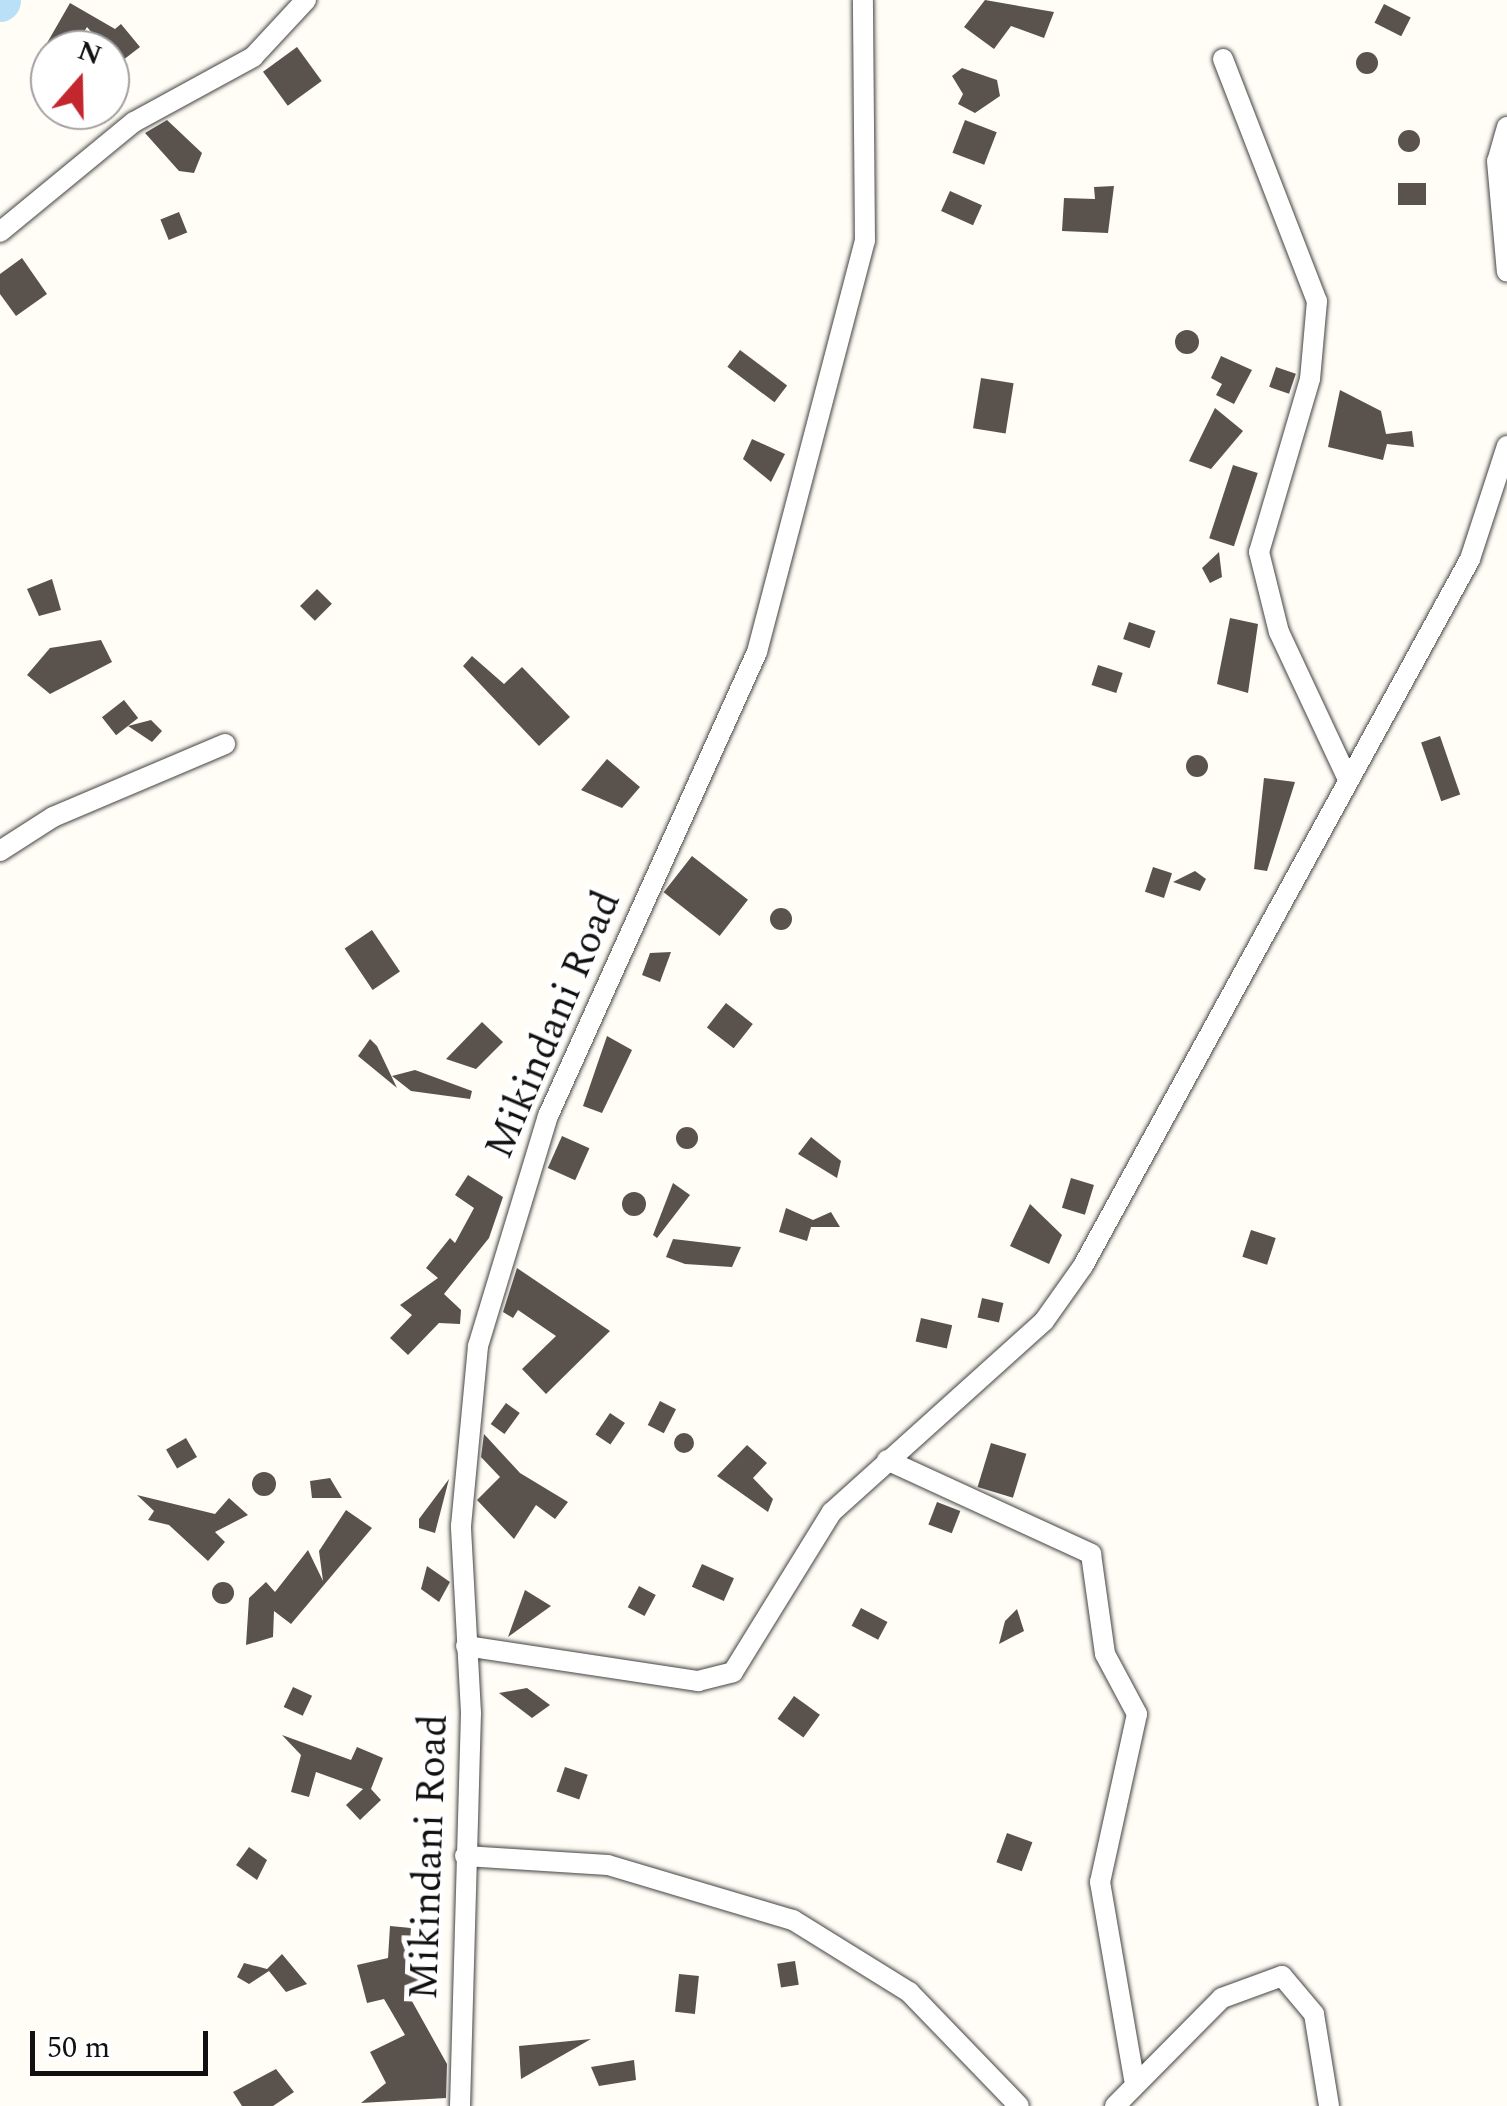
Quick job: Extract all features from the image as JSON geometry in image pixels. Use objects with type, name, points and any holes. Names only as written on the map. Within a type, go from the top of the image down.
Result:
[{"type":"street","points":[[0,232],[134,122],[253,57],[306,0]]},
{"type":"street","name":"Mikindani Road","points":[[460,2106],[466,1646],[461,1526],[478,1346],[548,1116],[757,652],[865,241],[863,0]]},
{"type":"street","points":[[1223,59],[1316,302],[1310,379],[1260,552],[1280,632],[1346,775]]},
{"type":"street","points":[[1507,128],[1497,162],[1507,272]]},
{"type":"street","points":[[466,1646],[716,1679],[733,1672],[817,1532],[887,1460],[1017,1348],[1072,1282],[1346,775],[1470,559],[1507,446]]},
{"type":"street","points":[[0,851],[54,817],[226,744]]},
{"type":"street","points":[[887,1460],[1091,1554],[1105,1654],[1138,1714],[1100,1882],[1134,2078]]},
{"type":"street","points":[[465,1856],[608,1864],[793,1920],[909,1992],[1018,2106]]},
{"type":"street","points":[[1115,2106],[1134,2078],[1222,1998],[1282,1976],[1314,2014],[1329,2106]]},
{"type":"building","points":[[985,0],[1054,12],[1044,38],[1011,26],[994,49],[964,27]]},
{"type":"building","points":[[70,3],[115,29],[121,24],[126,30],[87,27],[54,30]]},
{"type":"building","points":[[1384,4],[1411,18],[1401,36],[1374,23]]},
{"type":"building","points":[[130,35],[140,47],[130,55]]},
{"type":"building","points":[[297,47],[322,81],[288,106],[263,72]]},
{"type":"building","points":[[1367,52],[1375,55],[1375,71],[1367,74],[1359,71],[1356,63],[1359,55]]},
{"type":"building","points":[[962,68],[997,80],[1000,96],[975,113],[958,104],[963,94],[952,76]]},
{"type":"building","points":[[167,120],[202,153],[194,173],[179,171],[145,133]]},
{"type":"building","points":[[965,120],[997,132],[984,165],[952,153]]},
{"type":"building","points":[[1409,130],[1417,133],[1417,149],[1409,152],[1401,149],[1398,141],[1401,133]]},
{"type":"building","points":[[1398,183],[1426,183],[1426,205],[1398,205]]},
{"type":"building","points":[[1114,186],[1108,233],[1062,231],[1064,198],[1095,199],[1094,187]]},
{"type":"building","points":[[950,191],[982,205],[973,225],[941,211]]},
{"type":"building","points":[[179,212],[187,232],[169,240],[160,219]]},
{"type":"building","points":[[22,258],[47,294],[16,316],[0,294],[0,274]]},
{"type":"building","points":[[1187,330],[1199,342],[1187,354],[1175,342]]},
{"type":"building","points":[[740,350],[787,386],[774,402],[727,367]]},
{"type":"building","points":[[1221,356],[1252,370],[1234,404],[1216,395],[1222,384],[1211,378]]},
{"type":"building","points":[[1276,367],[1296,374],[1289,394],[1269,387]]},
{"type":"building","points":[[981,378],[1014,383],[1006,434],[973,428]]},
{"type":"building","points":[[1340,390],[1381,411],[1386,434],[1412,431],[1414,447],[1387,444],[1383,460],[1328,447]]},
{"type":"building","points":[[1215,408],[1243,431],[1211,469],[1189,461]]},
{"type":"building","points":[[752,439],[785,454],[771,482],[743,459]]},
{"type":"building","points":[[1233,465],[1258,473],[1234,546],[1209,538]]},
{"type":"building","points":[[1219,552],[1222,577],[1210,583],[1202,568]]},
{"type":"building","points":[[52,579],[61,610],[39,616],[27,589]]},
{"type":"building","points":[[317,589],[332,604],[315,621],[300,606]]},
{"type":"building","points":[[1230,618],[1258,624],[1248,693],[1217,684]]},
{"type":"building","points":[[1129,622],[1155,631],[1150,648],[1123,639]]},
{"type":"building","points":[[101,640],[112,662],[50,694],[27,675],[50,648]]},
{"type":"building","points":[[472,656],[504,684],[522,667],[570,717],[539,746],[463,666]]},
{"type":"building","points":[[1098,665],[1123,673],[1116,693],[1092,685]]},
{"type":"building","points":[[124,700],[138,718],[116,735],[102,717]]},
{"type":"building","points":[[151,720],[162,731],[152,742],[128,726]]},
{"type":"building","points":[[1440,736],[1460,795],[1441,801],[1421,743]]},
{"type":"building","points":[[1197,755],[1205,758],[1205,774],[1197,777],[1189,774],[1186,766],[1189,758]]},
{"type":"building","points":[[607,759],[640,787],[622,808],[581,790]]},
{"type":"building","points":[[1264,778],[1295,782],[1267,871],[1254,869]]},
{"type":"building","points":[[692,856],[748,900],[720,936],[664,892]]},
{"type":"building","points":[[1153,867],[1172,873],[1164,898],[1145,892]]},
{"type":"building","points":[[1195,871],[1206,879],[1200,891],[1173,882]]},
{"type":"building","points":[[781,908],[789,911],[789,927],[781,930],[773,927],[770,919],[773,911]]},
{"type":"building","points":[[372,930],[400,971],[373,990],[345,948]]},
{"type":"building","points":[[671,952],[660,982],[642,975],[650,953]]},
{"type":"building","points":[[726,1003],[753,1024],[734,1048],[707,1027]]},
{"type":"building","points":[[482,1022],[503,1042],[476,1069],[446,1059]]},
{"type":"building","points":[[607,1036],[632,1050],[602,1113],[583,1106]]},
{"type":"building","points":[[370,1039],[377,1046],[397,1088],[358,1056]]},
{"type":"building","points":[[415,1070],[472,1091],[470,1099],[411,1091],[392,1076]]},
{"type":"building","points":[[687,1127],[695,1130],[695,1146],[687,1149],[679,1146],[676,1138],[679,1130]]},
{"type":"building","points":[[562,1136],[589,1148],[575,1180],[548,1168]]},
{"type":"building","points":[[811,1137],[841,1161],[837,1178],[798,1154]]},
{"type":"building","points":[[468,1175],[503,1197],[489,1238],[444,1294],[461,1310],[460,1324],[439,1323],[408,1355],[390,1338],[412,1315],[400,1305],[438,1278],[426,1268],[450,1238],[455,1243],[474,1208],[455,1195]]},
{"type":"building","points":[[1071,1178],[1094,1185],[1085,1215],[1062,1208]]},
{"type":"building","points":[[673,1183],[690,1195],[657,1238],[653,1235]]},
{"type":"building","points":[[634,1192],[646,1204],[634,1216],[622,1204]]},
{"type":"building","points":[[1030,1204],[1062,1235],[1049,1264],[1010,1246]]},
{"type":"building","points":[[786,1208],[813,1220],[831,1212],[840,1227],[811,1227],[807,1241],[779,1232]]},
{"type":"building","points":[[1251,1230],[1276,1238],[1267,1265],[1242,1257]]},
{"type":"building","points":[[673,1239],[741,1247],[732,1267],[685,1264],[666,1257]]},
{"type":"building","points":[[517,1268],[610,1331],[546,1394],[522,1369],[556,1336],[518,1310],[513,1318],[503,1312]]},
{"type":"building","points":[[982,1298],[1003,1303],[999,1322],[978,1317]]},
{"type":"building","points":[[921,1318],[952,1325],[947,1349],[916,1341]]},
{"type":"building","points":[[660,1401],[676,1409],[664,1433],[648,1425]]},
{"type":"building","points":[[506,1403],[520,1413],[504,1434],[491,1424]]},
{"type":"building","points":[[610,1413],[625,1423],[610,1445],[595,1435]]},
{"type":"building","points":[[680,1433],[688,1433],[694,1443],[688,1453],[680,1453],[674,1447],[674,1439]]},
{"type":"building","points":[[484,1434],[520,1473],[568,1502],[555,1519],[536,1505],[514,1539],[477,1500],[500,1477],[481,1457]]},
{"type":"building","points":[[186,1438],[197,1457],[177,1469],[166,1450]]},
{"type":"building","points":[[991,1443],[1026,1454],[1013,1498],[978,1487]]},
{"type":"building","points":[[747,1445],[767,1463],[753,1478],[773,1499],[768,1512],[717,1476]]},
{"type":"building","points":[[264,1472],[276,1484],[264,1496],[252,1484]]},
{"type":"building","points":[[330,1478],[342,1498],[312,1498],[310,1481]]},
{"type":"building","points":[[449,1479],[435,1533],[419,1528],[419,1519]]},
{"type":"building","points":[[137,1495],[215,1514],[229,1498],[248,1515],[215,1532],[225,1542],[208,1561],[169,1525],[148,1520],[154,1511]]},
{"type":"building","points":[[937,1502],[960,1511],[952,1533],[928,1524]]},
{"type":"building","points":[[346,1510],[372,1528],[291,1624],[274,1611],[273,1637],[246,1645],[249,1598],[266,1582],[275,1592],[308,1550],[323,1581],[319,1551]]},
{"type":"building","points":[[702,1564],[734,1578],[724,1601],[692,1587]]},
{"type":"building","points":[[427,1566],[450,1582],[439,1602],[421,1589]]},
{"type":"building","points":[[219,1582],[227,1582],[234,1593],[227,1604],[219,1604],[212,1597],[212,1589]]},
{"type":"building","points":[[639,1586],[656,1595],[645,1616],[628,1607]]},
{"type":"building","points":[[525,1590],[551,1606],[508,1637]]},
{"type":"building","points":[[861,1608],[887,1622],[878,1640],[852,1626]]},
{"type":"building","points":[[1017,1609],[1024,1631],[999,1644],[1005,1621]]},
{"type":"building","points":[[293,1687],[312,1696],[303,1716],[284,1707]]},
{"type":"building","points":[[527,1688],[550,1705],[532,1718],[499,1693]]},
{"type":"building","points":[[794,1696],[820,1715],[803,1737],[778,1719]]},
{"type":"building","points":[[282,1735],[351,1760],[357,1747],[383,1758],[371,1789],[381,1800],[360,1820],[346,1805],[363,1789],[316,1772],[309,1797],[291,1792],[301,1755]]},
{"type":"building","points":[[565,1767],[588,1775],[579,1799],[557,1792]]},
{"type":"building","points":[[1007,1833],[1032,1842],[1022,1871],[996,1862]]},
{"type":"building","points":[[249,1847],[267,1860],[257,1880],[236,1865]]},
{"type":"building","points":[[390,1926],[411,1928],[408,1972],[432,1967],[437,1988],[408,1994],[447,2064],[446,2098],[361,2103],[386,2083],[370,2052],[405,2035],[384,1999],[367,2003],[357,1965],[388,1958]]},
{"type":"building","points":[[282,1954],[307,1984],[286,1992],[269,1971],[249,1984],[237,1977],[244,1963],[267,1969]]},
{"type":"building","points":[[795,1961],[799,1985],[781,1988],[777,1964]]},
{"type":"building","points":[[679,1974],[699,1976],[695,2014],[675,2012]]},
{"type":"building","points":[[591,2039],[521,2079],[519,2046]]},
{"type":"building","points":[[634,2060],[636,2080],[599,2086],[591,2067]]},
{"type":"building","points":[[276,2069],[294,2092],[273,2106],[242,2106],[233,2092]]}]
